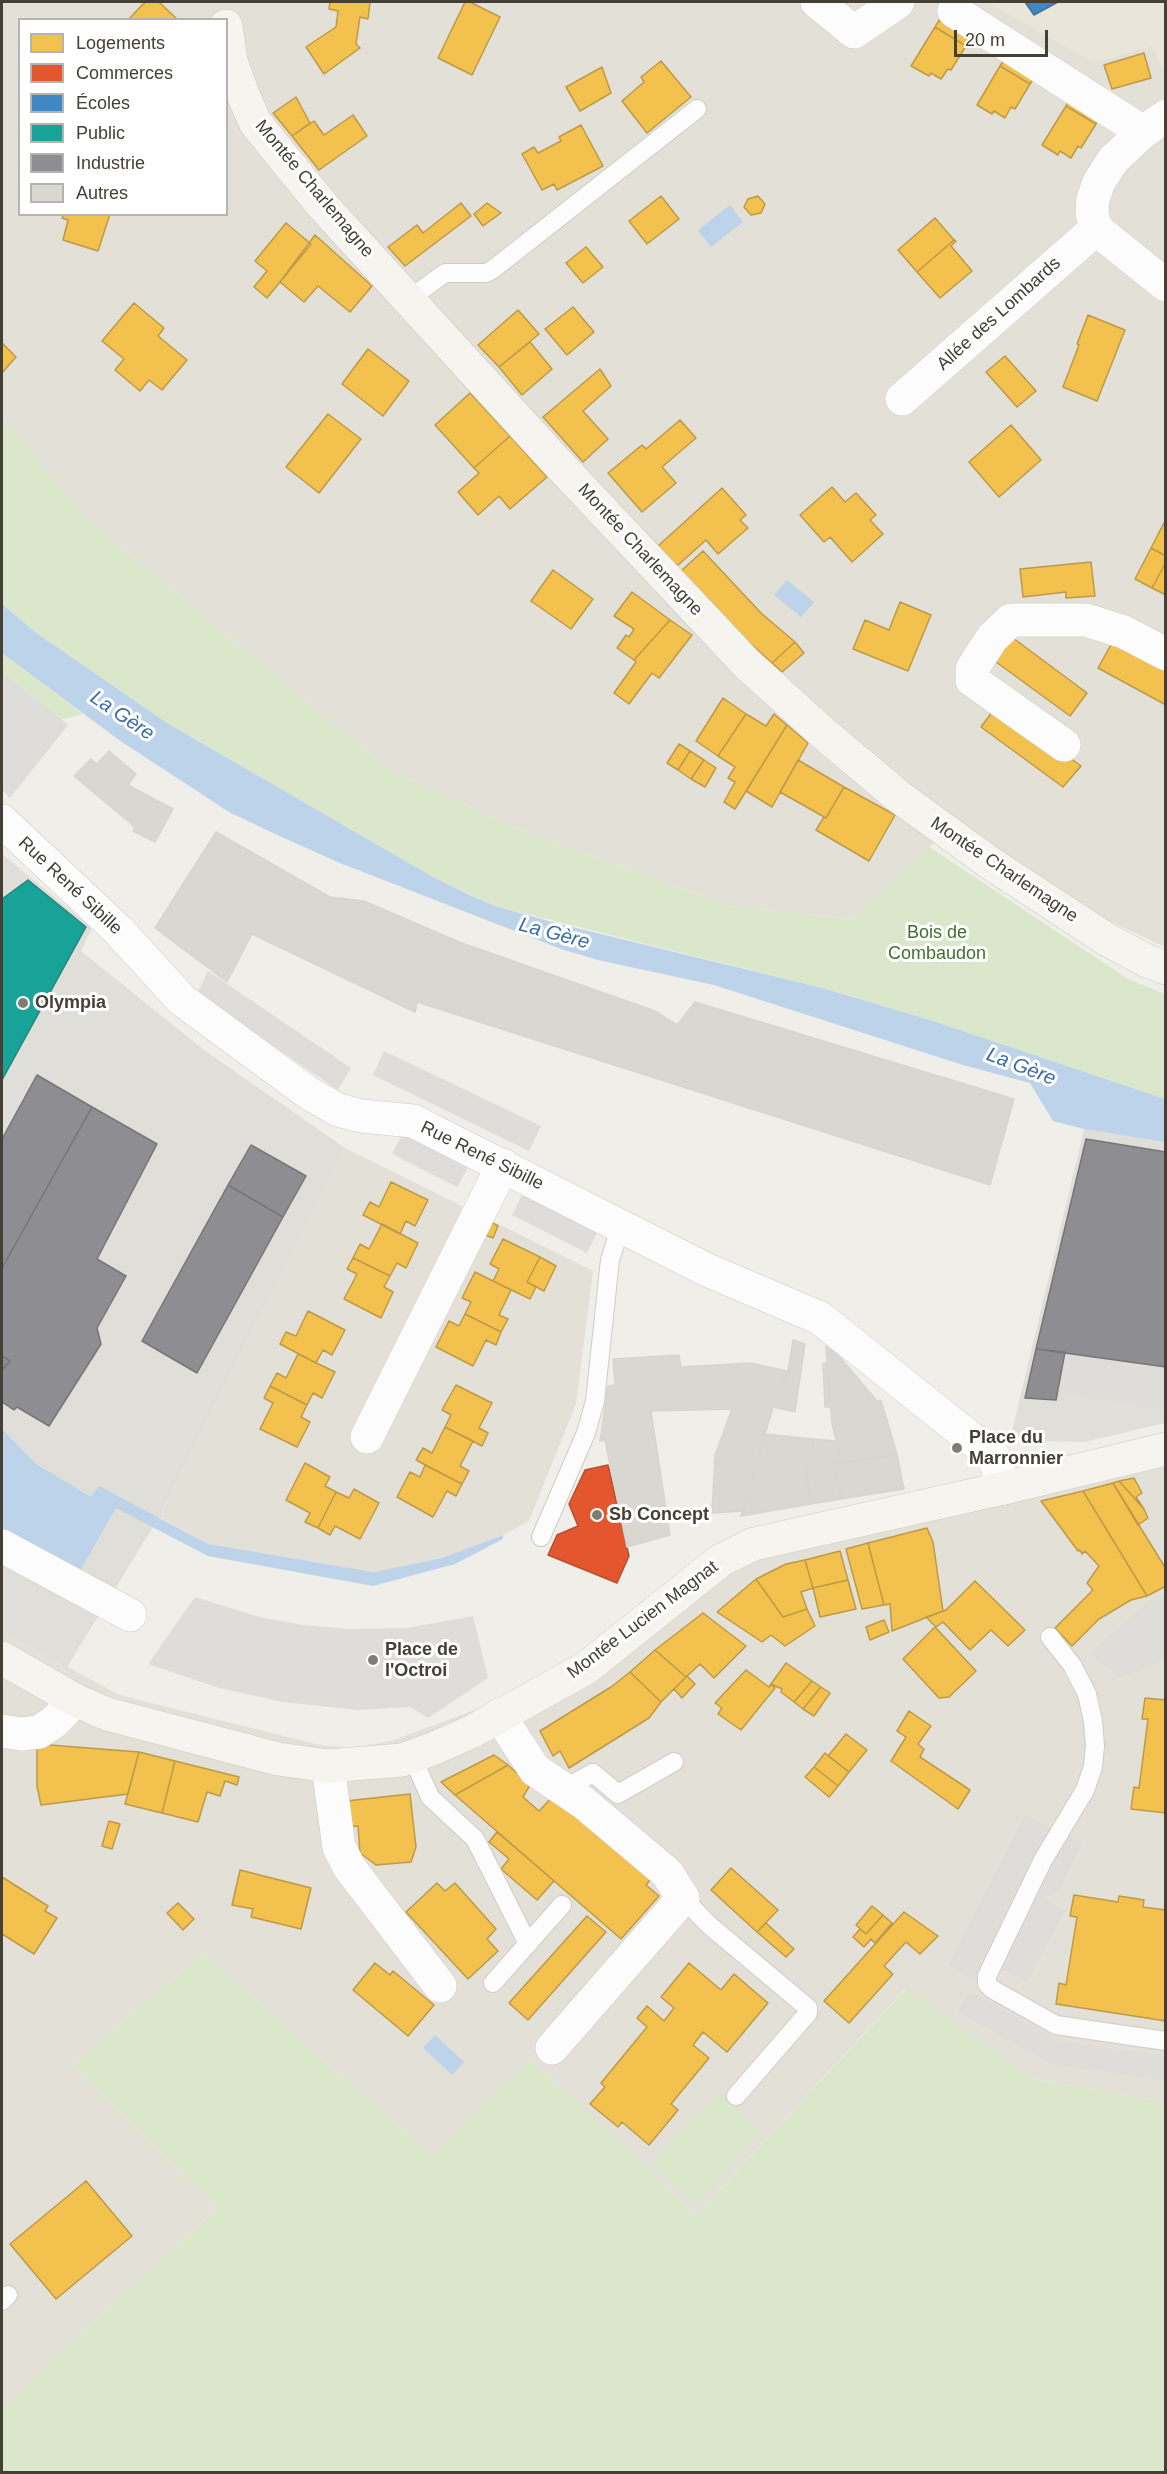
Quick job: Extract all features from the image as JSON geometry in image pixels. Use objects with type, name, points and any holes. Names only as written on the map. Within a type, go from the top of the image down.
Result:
[{"type":"street","points":[[223,2],[225,18]]},
{"type":"street","points":[[817,2],[854,33],[898,2]]},
{"type":"street","points":[[954,12],[1154,124],[1113,160],[1099,182],[1093,199],[1092,213],[1096,229],[1166,285]]},
{"type":"street","name":"Montée Charlemagne","points":[[228,41],[231,61],[255,122],[323,206],[746,663],[823,733],[898,796],[990,863],[1106,939],[1147,961],[1166,968]]},
{"type":"street","name":"Allée des Lombards","points":[[902,399],[1096,229]]},
{"type":"street","points":[[1064,745],[972,680],[972,669],[992,638],[1011,620],[1086,620],[1124,632],[1166,654]]},
{"type":"street","name":"Rue René Sibille","points":[[2,821],[118,930],[182,1000],[310,1094],[339,1110],[361,1116],[413,1121],[705,1269],[820,1318],[994,1457],[1004,1488]]},
{"type":"street","points":[[367,1437],[502,1165]]},
{"type":"street","name":"Montée Lucien Magnat","points":[[2,1658],[75,1700],[107,1714],[278,1759],[328,1766],[367,1764],[412,1756],[474,1731],[586,1668],[722,1560],[754,1544],[1166,1449]]},
{"type":"street","points":[[2,1545],[130,1615]]},
{"type":"street","points":[[2,1731],[21,1734],[39,1732],[54,1722],[75,1700]]},
{"type":"street","points":[[499,1715],[535,1770],[584,1803],[667,1873],[683,1898],[552,2048]]},
{"type":"street","points":[[328,1766],[339,1846],[349,1867],[440,1986]]},
{"type":"lane","points":[[409,299],[445,273],[455,271],[486,273],[492,270],[697,109]]},
{"type":"lane","points":[[542,1537],[586,1433],[596,1401],[610,1260],[621,1225]]},
{"type":"lane","points":[[1050,1637],[1072,1665],[1087,1694],[1093,1720],[1095,1746],[1093,1767],[1085,1790],[1043,1860],[987,1976],[987,1984],[1056,2025],[1166,2041]]},
{"type":"lane","points":[[412,1756],[430,1797],[475,1839],[528,1944]]},
{"type":"lane","points":[[564,1789],[593,1773],[618,1794],[674,1762]]},
{"type":"lane","points":[[683,1898],[709,1925],[808,2008],[808,2013],[736,2096]]},
{"type":"lane","points":[[493,1983],[562,1905]]},
{"type":"shaded area","points":[[2,2],[1165,2],[1165,947],[1082,908],[956,822],[853,919],[729,906],[516,828],[388,769],[93,524],[2,417]]},
{"type":"shaded area","points":[[988,2],[1165,2],[1165,76],[1152,46],[1094,63]]},
{"type":"shaded area","points":[[2,673],[68,725],[10,798],[2,790]]},
{"type":"shaded area","points":[[2,854],[92,928],[81,951],[204,1050],[345,1148],[159,1517],[67,1667],[2,1631]]},
{"type":"shaded area","points":[[208,971],[351,1068],[338,1090],[197,994]]},
{"type":"shaded area","points":[[384,1051],[541,1126],[529,1151],[373,1075]]},
{"type":"shaded area","points":[[1084,1129],[1165,1142],[1165,1423],[1084,1442],[1037,1441],[1011,1436]]},
{"type":"shaded area","points":[[403,1133],[468,1167],[457,1187],[392,1154]]},
{"type":"shaded area","points":[[345,1148],[593,1271],[576,1404],[529,1521],[503,1535],[442,1558],[374,1572],[208,1544],[159,1517]]},
{"type":"shaded area","points":[[523,1193],[598,1231],[587,1253],[512,1215]]},
{"type":"shaded area","points":[[1065,1352],[1165,1367],[1165,1410],[1057,1393]]},
{"type":"shaded area","points":[[1165,1449],[1165,2102],[1035,2079],[905,1989],[696,2215],[531,2059],[431,2155],[203,1953],[72,2065],[217,2208],[2,2407],[2,1631],[119,1695],[320,1745],[350,1748],[391,1741],[502,1700],[637,1627],[721,1560]]},
{"type":"shaded area","points":[[1165,1594],[1165,1660],[1120,1678],[1090,1653],[1148,1602]]},
{"type":"shaded area","points":[[195,1597],[259,1617],[303,1625],[349,1629],[407,1628],[473,1616],[488,1678],[428,1718],[410,1707],[358,1710],[283,1702],[219,1688],[148,1664]]},
{"type":"shaded area","points":[[1025,1815],[1082,1843],[1060,1889],[1043,1899],[1065,1910],[1027,1982],[1007,1971],[971,1978],[948,1965]]},
{"type":"shaded area","points":[[970,1991],[1059,2041],[1165,2056],[1165,2081],[1052,2064],[958,2012]]},
{"type":"green space","name":"Bois de Combaudon","points":[[2,417],[93,524],[388,769],[516,828],[729,906],[853,919],[929,847],[1128,979],[1165,994],[1165,1099],[930,1020],[822,988],[495,906],[433,877],[167,723],[35,632],[2,604]]},
{"type":"green space","points":[[2,653],[83,714],[23,729],[2,711]]},
{"type":"green space","points":[[203,1953],[431,2155],[531,2059],[696,2215],[906,1989],[1035,2079],[1165,2102],[1165,2472],[2,2472],[2,2407],[217,2208],[72,2065]]},
{"type":"green space","points":[[718,2091],[761,2131],[694,2204],[651,2165]]},
{"type":"water","points":[[730,205],[743,222],[711,247],[698,230]]},
{"type":"water","points":[[787,580],[814,602],[801,617],[774,595]]},
{"type":"water","name":"La Gère","points":[[2,604],[35,632],[167,723],[433,877],[472,896],[495,906],[552,922],[822,988],[930,1020],[1165,1099],[1165,1142],[1084,1129],[1053,1121],[1030,1083],[963,1065],[714,985],[598,960],[561,949],[340,863],[275,834],[229,812],[119,740],[2,653]]},
{"type":"water","points":[[2,1429],[36,1464],[91,1497],[99,1486],[208,1544],[374,1572],[442,1558],[503,1535],[503,1539],[455,1564],[373,1586],[208,1556],[116,1508],[77,1576],[2,1533]]},
{"type":"water","points":[[435,2035],[464,2062],[452,2075],[423,2048]]},
{"type":"building: Logements","points":[[145,2],[159,2],[176,18],[130,18]]},
{"type":"building: Logements","points":[[330,2],[370,2],[368,19],[360,17],[356,44],[360,48],[324,74],[306,47],[336,27],[338,11],[329,9]]},
{"type":"building: Logements","points":[[465,2],[470,2],[500,17],[472,75],[438,58]]},
{"type":"building: Logements","points":[[939,20],[970,39],[966,46],[935,27]]},
{"type":"building: Logements","points":[[935,27],[966,46],[951,70],[948,69],[941,79],[931,73],[929,76],[911,66]]},
{"type":"building: Logements","points":[[1144,53],[1151,78],[1112,89],[1104,65]]},
{"type":"building: Logements","points":[[1004,60],[1034,78],[1030,84],[1000,66]]},
{"type":"building: Logements","points":[[661,61],[691,97],[647,133],[622,101],[644,82],[641,77]]},
{"type":"building: Logements","points":[[1000,66],[1030,84],[1015,109],[1011,107],[1005,118],[994,111],[992,114],[977,105]]},
{"type":"building: Logements","points":[[602,67],[611,93],[580,111],[566,87]]},
{"type":"building: Logements","points":[[296,97],[310,123],[292,136],[273,113]]},
{"type":"building: Logements","points":[[1069,100],[1099,118],[1096,124],[1066,106]]},
{"type":"building: Logements","points":[[1066,106],[1096,124],[1081,148],[1078,146],[1071,158],[1060,151],[1058,155],[1042,145]]},
{"type":"building: Logements","points":[[353,115],[367,136],[319,170],[292,136],[314,121],[324,135]]},
{"type":"building: Logements","points":[[581,125],[603,166],[557,190],[554,184],[542,190],[522,154],[534,147],[538,153],[561,141],[559,137]]},
{"type":"building: Logements","points":[[661,196],[679,219],[647,244],[629,221]]},
{"type":"building: Logements","points":[[758,196],[765,204],[761,213],[751,215],[744,207],[748,199]]},
{"type":"building: Logements","points":[[461,203],[471,216],[405,266],[388,247],[417,225],[423,233]]},
{"type":"building: Logements","points":[[487,203],[501,213],[483,226],[474,214]]},
{"type":"building: Logements","points":[[63,216],[109,216],[98,251],[63,240],[68,220],[62,218]]},
{"type":"building: Logements","points":[[935,218],[954,240],[917,272],[898,250]]},
{"type":"building: Logements","points":[[286,223],[311,244],[267,298],[254,287],[267,271],[255,261]]},
{"type":"building: Logements","points":[[315,235],[372,286],[350,312],[318,286],[304,302],[280,282]]},
{"type":"building: Logements","points":[[954,240],[956,241],[951,246],[972,271],[940,298],[917,272]]},
{"type":"building: Logements","points":[[586,247],[603,267],[583,283],[566,263]]},
{"type":"building: Logements","points":[[134,303],[164,328],[158,336],[187,360],[162,390],[149,380],[140,391],[115,370],[124,359],[102,341]]},
{"type":"building: Logements","points":[[573,307],[594,332],[567,355],[545,329]]},
{"type":"building: Logements","points":[[518,310],[539,334],[499,367],[478,345]]},
{"type":"building: Logements","points":[[1088,315],[1125,330],[1097,401],[1063,387]]},
{"type":"building: Logements","points":[[530,342],[552,369],[522,395],[499,367]]},
{"type":"building: Logements","points":[[2,343],[16,357],[2,373]]},
{"type":"building: Logements","points":[[368,349],[409,381],[383,416],[342,384]]},
{"type":"building: Logements","points":[[1005,356],[1036,391],[1017,407],[986,372]]},
{"type":"building: Logements","points":[[600,369],[611,386],[583,411],[608,439],[583,462],[543,417]]},
{"type":"building: Logements","points":[[470,393],[510,436],[474,468],[435,425]]},
{"type":"building: Logements","points":[[328,414],[361,439],[319,493],[286,467]]},
{"type":"building: Logements","points":[[680,420],[696,438],[662,467],[676,483],[642,512],[608,473],[642,445],[646,449]]},
{"type":"building: Logements","points":[[1011,425],[1041,460],[999,497],[969,462]]},
{"type":"building: Logements","points":[[510,436],[547,477],[510,509],[499,496],[478,515],[458,492],[479,473],[474,468]]},
{"type":"building: Logements","points":[[832,487],[845,502],[856,493],[876,515],[870,520],[883,534],[852,562],[830,537],[824,542],[800,515]]},
{"type":"building: Logements","points":[[722,488],[746,515],[740,520],[748,528],[718,554],[706,540],[677,566],[658,546]]},
{"type":"building: Logements","points":[[1166,519],[1166,556],[1151,548]]},
{"type":"building: Logements","points":[[1151,548],[1166,556],[1166,562],[1152,588],[1135,579]]},
{"type":"building: Logements","points":[[703,551],[761,613],[795,642],[772,663],[740,634],[681,571]]},
{"type":"building: Logements","points":[[1091,562],[1095,596],[1066,598],[1066,592],[1023,597],[1020,569]]},
{"type":"building: Logements","points":[[1166,562],[1166,595],[1152,588]]},
{"type":"building: Logements","points":[[553,570],[593,599],[571,629],[531,601]]},
{"type":"building: Logements","points":[[632,592],[670,620],[634,660],[617,648],[626,635],[629,637],[634,629],[614,616]]},
{"type":"building: Logements","points":[[900,602],[931,615],[908,671],[853,649],[865,620],[889,630]]},
{"type":"building: Logements","points":[[670,620],[692,635],[659,678],[652,673],[629,704],[614,693],[636,662],[634,660]]},
{"type":"building: Logements","points":[[1009,635],[1087,693],[1070,716],[992,659]]},
{"type":"building: Logements","points":[[795,642],[804,653],[782,672],[772,663]]},
{"type":"building: Logements","points":[[1112,643],[1166,671],[1166,705],[1098,668]]},
{"type":"building: Logements","points":[[723,698],[746,714],[718,756],[696,741]]},
{"type":"building: Logements","points":[[998,704],[1081,766],[1063,787],[981,727]]},
{"type":"building: Logements","points":[[746,714],[766,726],[774,714],[787,725],[735,809],[724,802],[735,782],[728,778],[735,767],[718,756]]},
{"type":"building: Logements","points":[[787,725],[808,743],[772,807],[746,791]]},
{"type":"building: Logements","points":[[679,744],[690,751],[678,770],[667,763]]},
{"type":"building: Logements","points":[[690,751],[704,760],[691,779],[678,770]]},
{"type":"building: Logements","points":[[704,760],[716,768],[705,787],[691,779]]},
{"type":"building: Logements","points":[[798,760],[844,787],[826,818],[780,792]]},
{"type":"building: Logements","points":[[844,787],[895,815],[869,861],[816,830],[824,817],[826,818]]},
{"type":"building: Logements","points":[[391,1182],[428,1200],[415,1226],[406,1221],[400,1234],[363,1215],[370,1202],[379,1207]]},
{"type":"building: Logements","points":[[489,1221],[498,1226],[493,1238],[483,1234]]},
{"type":"building: Logements","points":[[382,1224],[418,1243],[406,1268],[397,1263],[390,1276],[353,1258],[360,1244],[369,1249]]},
{"type":"building: Logements","points":[[503,1239],[540,1257],[527,1282],[536,1287],[530,1299],[493,1281],[499,1269],[490,1264]]},
{"type":"building: Logements","points":[[540,1257],[556,1266],[544,1291],[527,1282]]},
{"type":"building: Logements","points":[[353,1258],[390,1276],[384,1287],[393,1292],[381,1318],[344,1299],[357,1274],[347,1269]]},
{"type":"building: Logements","points":[[475,1272],[511,1290],[499,1315],[508,1319],[501,1332],[465,1314],[471,1302],[462,1298]]},
{"type":"building: Logements","points":[[308,1311],[345,1330],[332,1355],[323,1350],[316,1363],[280,1344],[286,1332],[296,1336]]},
{"type":"building: Logements","points":[[465,1314],[501,1332],[496,1345],[486,1340],[473,1366],[436,1347],[449,1321],[459,1326]]},
{"type":"building: Logements","points":[[298,1354],[335,1372],[322,1398],[313,1393],[307,1405],[270,1386],[277,1373],[286,1378]]},
{"type":"building: Logements","points":[[456,1385],[492,1403],[479,1428],[488,1433],[482,1446],[445,1427],[451,1415],[442,1410]]},
{"type":"building: Logements","points":[[270,1386],[307,1405],[301,1417],[310,1422],[297,1447],[260,1429],[273,1403],[264,1398]]},
{"type":"building: Logements","points":[[445,1427],[473,1441],[460,1466],[469,1471],[462,1484],[416,1460],[423,1448],[432,1453]]},
{"type":"building: Logements","points":[[305,1463],[330,1477],[325,1486],[336,1492],[318,1528],[305,1522],[310,1513],[286,1500]]},
{"type":"building: Logements","points":[[425,1465],[462,1484],[456,1496],[447,1491],[433,1517],[397,1497],[410,1472],[420,1477]]},
{"type":"building: Logements","points":[[1134,1478],[1142,1493],[1136,1497],[1144,1509],[1119,1481]]},
{"type":"building: Logements","points":[[1119,1481],[1144,1509],[1148,1518],[1138,1525],[1113,1483]]},
{"type":"building: Logements","points":[[1113,1483],[1166,1569],[1166,1586],[1147,1596],[1083,1491]]},
{"type":"building: Logements","points":[[354,1489],[379,1503],[360,1539],[335,1526],[330,1535],[318,1528],[336,1492],[349,1498]]},
{"type":"building: Logements","points":[[1083,1491],[1147,1596],[1131,1600],[1099,1619],[1072,1646],[1055,1628],[1093,1590],[1087,1583],[1099,1566],[1085,1551],[1082,1554],[1080,1550],[1078,1551],[1041,1501]]},
{"type":"building: Logements","points":[[927,1528],[933,1542],[943,1611],[892,1631],[890,1604],[884,1605],[868,1543]]},
{"type":"building: Logements","points":[[868,1543],[884,1605],[862,1609],[846,1549]]},
{"type":"building: Logements","points":[[840,1551],[848,1580],[813,1588],[805,1560]]},
{"type":"building: Logements","points":[[805,1560],[813,1588],[801,1592],[807,1609],[783,1617],[756,1579],[786,1564]]},
{"type":"building: Logements","points":[[756,1579],[783,1617],[807,1609],[815,1626],[785,1646],[771,1635],[762,1642],[717,1612]]},
{"type":"building: Logements","points":[[848,1580],[856,1609],[820,1617],[813,1588]]},
{"type":"building: Logements","points":[[975,1581],[1025,1630],[1008,1646],[991,1630],[970,1650],[943,1622],[936,1627],[926,1617],[946,1610]]},
{"type":"building: Logements","points":[[703,1613],[746,1646],[714,1678],[700,1664],[686,1677],[655,1650]]},
{"type":"building: Logements","points":[[884,1620],[889,1632],[870,1640],[866,1627]]},
{"type":"building: Logements","points":[[935,1627],[976,1671],[949,1697],[939,1698],[903,1659]]},
{"type":"building: Logements","points":[[655,1650],[686,1677],[661,1702],[630,1672]]},
{"type":"building: Logements","points":[[786,1663],[812,1681],[794,1702],[781,1692],[782,1689],[771,1684]]},
{"type":"building: Logements","points":[[746,1670],[769,1687],[771,1684],[775,1688],[741,1730],[718,1714],[722,1708],[715,1703]]},
{"type":"building: Logements","points":[[630,1672],[661,1702],[649,1718],[569,1768],[560,1751],[553,1756],[540,1731],[611,1687]]},
{"type":"building: Logements","points":[[687,1676],[695,1684],[682,1698],[674,1689]]},
{"type":"building: Logements","points":[[812,1681],[821,1687],[803,1709],[794,1702]]},
{"type":"building: Logements","points":[[821,1687],[830,1693],[814,1716],[803,1709]]},
{"type":"building: Logements","points":[[1145,1698],[1166,1700],[1166,1813],[1131,1809],[1134,1787],[1139,1788],[1148,1719],[1142,1719]]},
{"type":"building: Logements","points":[[909,1711],[931,1726],[918,1744],[924,1749],[920,1757],[970,1790],[958,1809],[891,1761],[906,1737],[897,1731]]},
{"type":"building: Logements","points":[[846,1734],[867,1750],[849,1772],[828,1756]]},
{"type":"building: Logements","points":[[37,1744],[139,1752],[128,1794],[41,1805],[37,1786]]},
{"type":"building: Logements","points":[[139,1752],[175,1761],[162,1813],[125,1804]]},
{"type":"building: Logements","points":[[825,1753],[849,1772],[838,1786],[814,1767]]},
{"type":"building: Logements","points":[[494,1755],[508,1765],[455,1795],[441,1782]]},
{"type":"building: Logements","points":[[175,1761],[239,1777],[237,1785],[225,1781],[220,1796],[207,1792],[198,1822],[162,1813]]},
{"type":"building: Logements","points":[[508,1765],[530,1785],[523,1797],[539,1811],[556,1793],[653,1876],[646,1885],[659,1896],[621,1939],[455,1795]]},
{"type":"building: Logements","points":[[814,1767],[838,1786],[829,1797],[805,1777]]},
{"type":"building: Logements","points":[[410,1794],[416,1847],[411,1862],[376,1865],[360,1853],[358,1826],[348,1827],[346,1801]]},
{"type":"building: Logements","points":[[109,1821],[120,1824],[112,1849],[102,1846]]},
{"type":"building: Logements","points":[[497,1832],[554,1881],[537,1900],[501,1869],[509,1859],[489,1842]]},
{"type":"building: Logements","points":[[731,1868],[778,1910],[757,1932],[711,1890]]},
{"type":"building: Logements","points":[[240,1870],[311,1888],[301,1929],[251,1917],[253,1909],[232,1905]]},
{"type":"building: Logements","points":[[2,1877],[48,1906],[45,1911],[57,1918],[34,1954],[2,1934]]},
{"type":"building: Logements","points":[[437,1883],[445,1891],[455,1883],[496,1929],[487,1939],[498,1951],[468,1979],[406,1912]]},
{"type":"building: Logements","points":[[1074,1895],[1118,1902],[1119,1896],[1138,1899],[1144,1900],[1143,1907],[1166,1910],[1166,2021],[1056,2004],[1059,1983],[1066,1985],[1077,1917],[1070,1916]]},
{"type":"building: Logements","points":[[178,1903],[194,1919],[183,1930],[167,1913]]},
{"type":"building: Logements","points":[[872,1906],[883,1915],[866,1934],[856,1925]]},
{"type":"building: Logements","points":[[904,1912],[938,1936],[920,1954],[906,1942],[884,1966],[893,1974],[849,2023],[824,2001]]},
{"type":"building: Logements","points":[[883,1915],[892,1923],[875,1943],[871,1939],[864,1947],[853,1937],[860,1929],[866,1934]]},
{"type":"building: Logements","points":[[587,1916],[606,1932],[528,2020],[509,2003]]},
{"type":"building: Logements","points":[[766,1923],[794,1949],[786,1957],[757,1932]]},
{"type":"building: Logements","points":[[375,1963],[390,1975],[393,1971],[434,2005],[408,2036],[353,1990]]},
{"type":"building: Logements","points":[[689,1963],[721,1990],[734,1974],[768,2003],[727,2052],[703,2032],[693,2045],[709,2058],[671,2104],[678,2110],[649,2145],[622,2122],[618,2127],[590,2104],[605,2087],[601,2083],[647,2027],[637,2018],[647,2006],[664,2021],[674,2008],[661,1997]]},
{"type":"building: Logements","points":[[86,2181],[132,2236],[56,2299],[10,2244]]},
{"type":"building: Commerces","name":"Sb Concept","points":[[608,1465],[629,1556],[617,1583],[548,1555],[557,1535],[578,1526],[569,1504],[585,1470]]},
{"type":"building: Écoles","points":[[1025,2],[1058,2],[1034,15]]},
{"type":"building: Public","name":"Olympia","points":[[28,880],[86,927],[2,1080],[2,899]]},
{"type":"building: Industrie","points":[[37,1075],[92,1107],[2,1268],[2,1139]]},
{"type":"building: Industrie","points":[[92,1107],[157,1144],[97,1259],[126,1276],[97,1328],[101,1344],[49,1426],[17,1407],[14,1410],[2,1402],[2,1370],[10,1361],[2,1356],[2,1268]]},
{"type":"building: Industrie","points":[[1086,1139],[1166,1152],[1166,1367],[1036,1349]]},
{"type":"building: Industrie","points":[[251,1145],[306,1176],[283,1217],[228,1185]]},
{"type":"building: Industrie","points":[[228,1185],[283,1217],[197,1373],[142,1341]]},
{"type":"building: Industrie","points":[[1036,1349],[1065,1352],[1056,1400],[1025,1398]]},
{"type":"building: Industrie","points":[[2,1356],[10,1361],[2,1370]]},
{"type":"building: Autres","points":[[109,751],[136,774],[128,785],[173,809],[155,842],[133,831],[135,827],[74,776],[91,759],[97,764]]},
{"type":"building: Autres","points":[[216,832],[330,897],[364,901],[459,942],[655,1011],[677,1025],[695,1002],[1014,1099],[990,1185],[417,1002],[415,1012],[252,934],[227,982],[155,928]]},
{"type":"building: Autres","points":[[793,1340],[805,1344],[795,1412],[773,1407],[788,1371]]},
{"type":"building: Autres","points":[[826,1346],[839,1356],[877,1401],[881,1400],[897,1454],[835,1465],[841,1461],[832,1424]]},
{"type":"building: Autres","points":[[679,1355],[681,1367],[750,1363],[788,1371],[773,1407],[743,1511],[712,1513],[715,1455],[732,1409],[651,1411],[670,1535],[627,1547],[605,1440],[600,1441],[608,1386],[615,1385],[613,1359]]},
{"type":"building: Autres","points":[[823,1363],[827,1363],[831,1407],[825,1407]]},
{"type":"building: Autres","points":[[765,1434],[813,1439],[812,1469],[806,1469],[811,1504],[741,1516]]},
{"type":"building: Autres","points":[[813,1439],[836,1441],[841,1461],[835,1463],[841,1499],[811,1504],[806,1469],[812,1469]]},
{"type":"building: Autres","points":[[897,1454],[904,1489],[841,1499],[835,1465]]},
{"type":"place","name":"Olympia","points":[[23,1003]]},
{"type":"place","name":"Place du Marronnier","points":[[957,1448]]},
{"type":"place","name":"Sb Concept","points":[[597,1515]]},
{"type":"place","name":"Place de l'Octroi","points":[[373,1660]]}]
